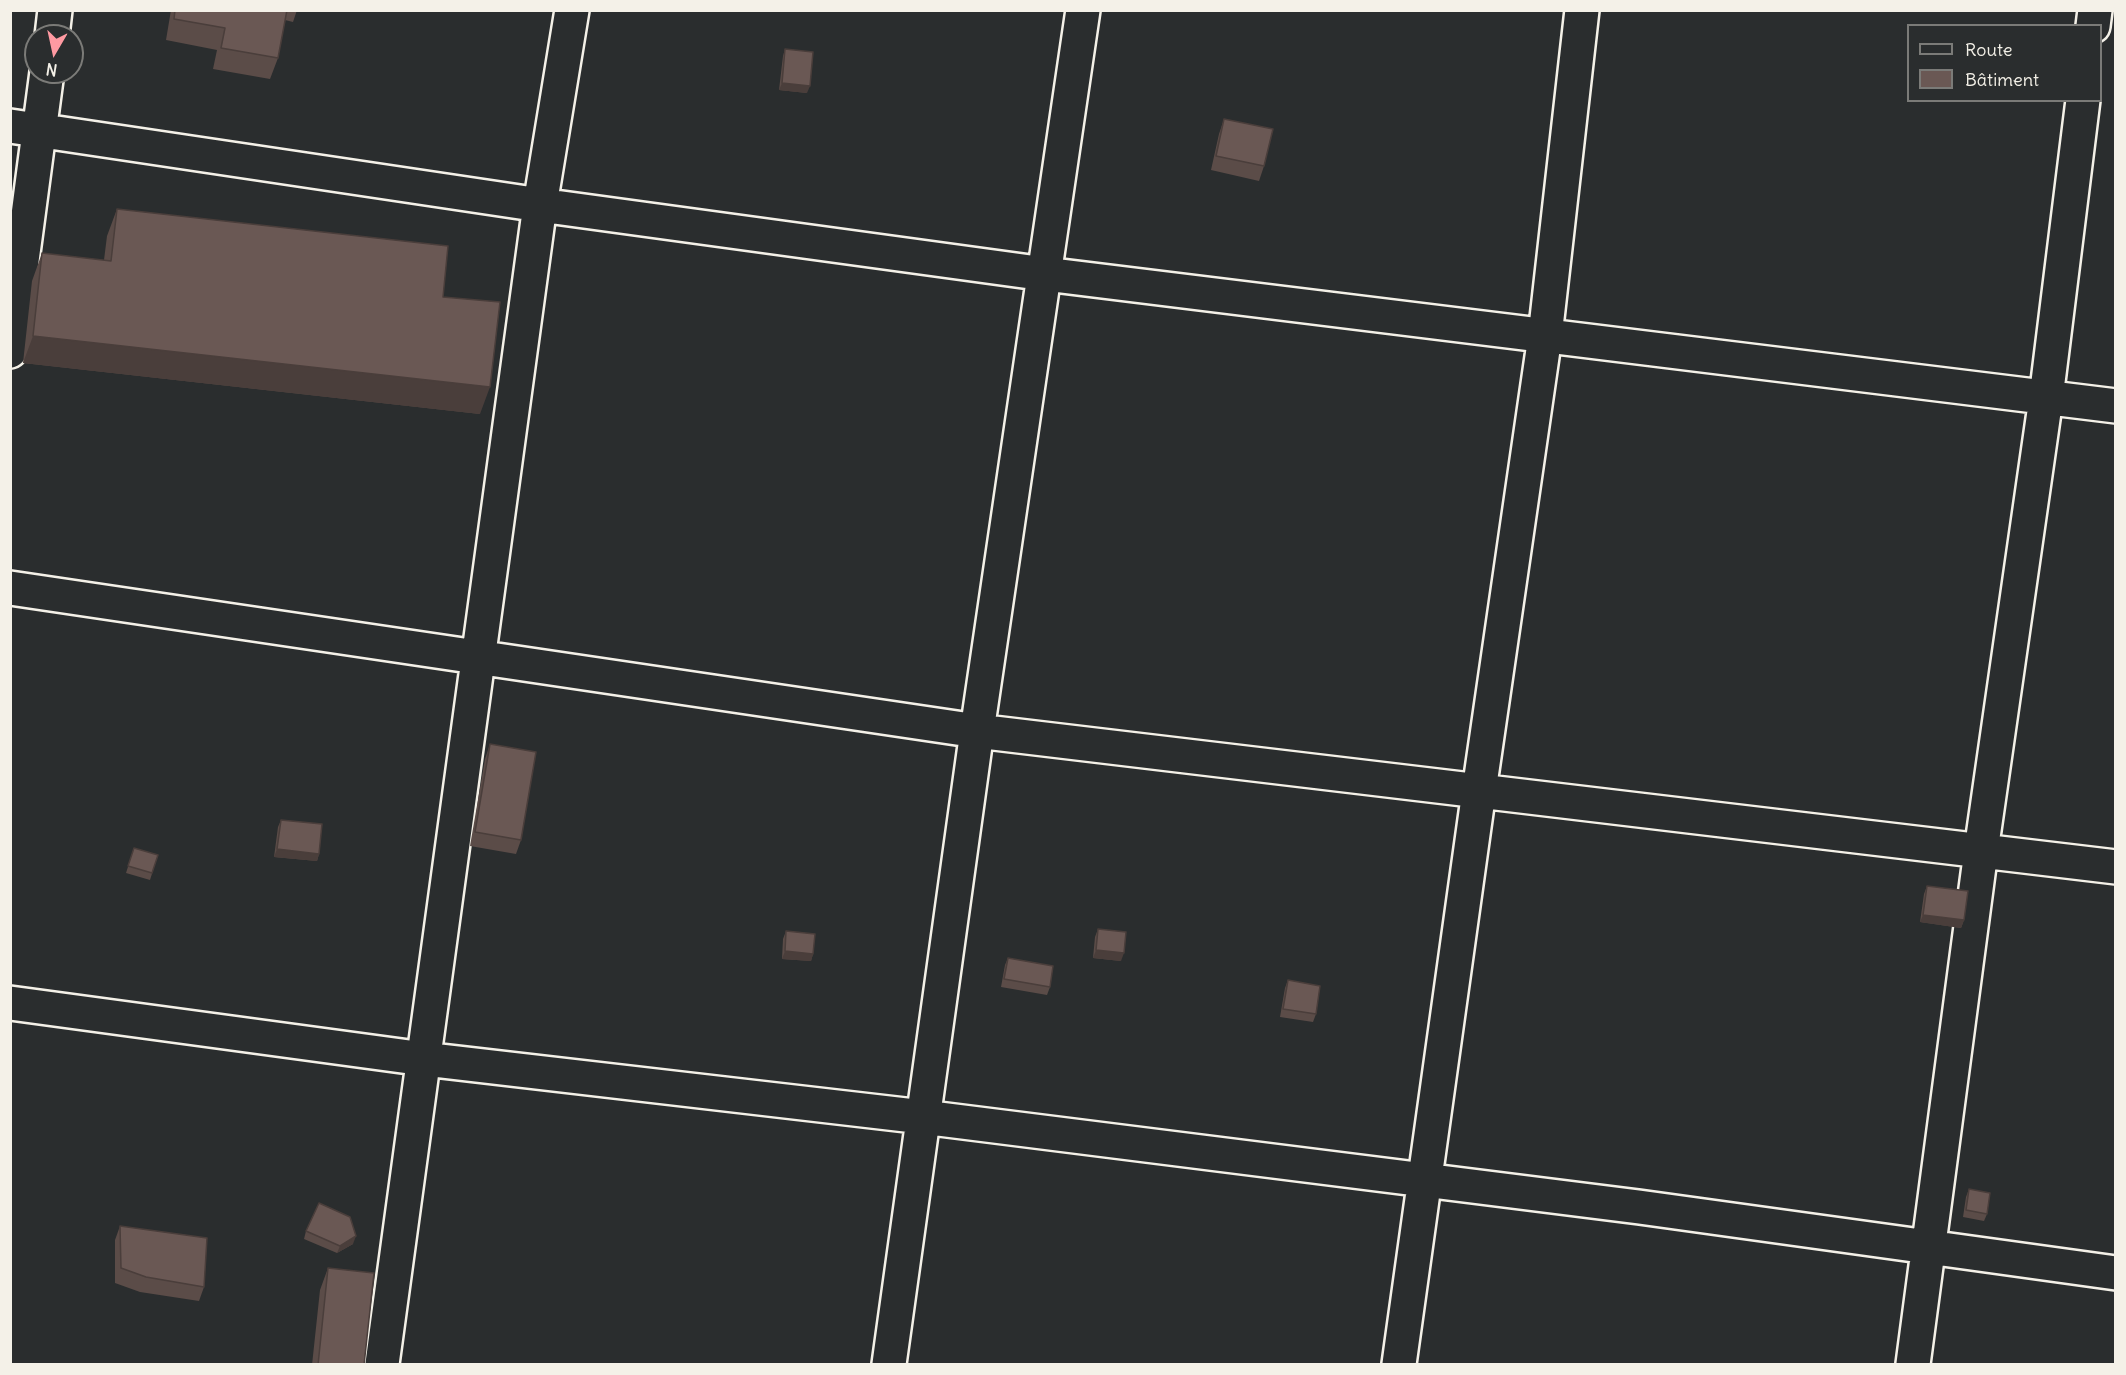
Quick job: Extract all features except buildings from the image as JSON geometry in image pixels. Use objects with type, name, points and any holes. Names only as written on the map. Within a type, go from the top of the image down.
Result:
[{"type":"street","points":[[382,1365],[540,205],[572,10]]},
{"type":"street","points":[[889,1365],[977,731],[1083,10]]},
{"type":"street","points":[[1399,1365],[1545,336],[1582,10]]},
{"type":"street","points":[[10,351],[25,128],[42,84]]},
{"type":"street","points":[[1913,1365],[1927,1247],[2046,398],[2083,102]]},
{"type":"street","points":[[25,128],[540,205],[1045,274],[2115,406]]},
{"type":"street","points":[[10,588],[977,731],[2115,867]]},
{"type":"street","points":[[10,1003],[424,1059],[923,1117],[1639,1207],[2115,1273]]}]
